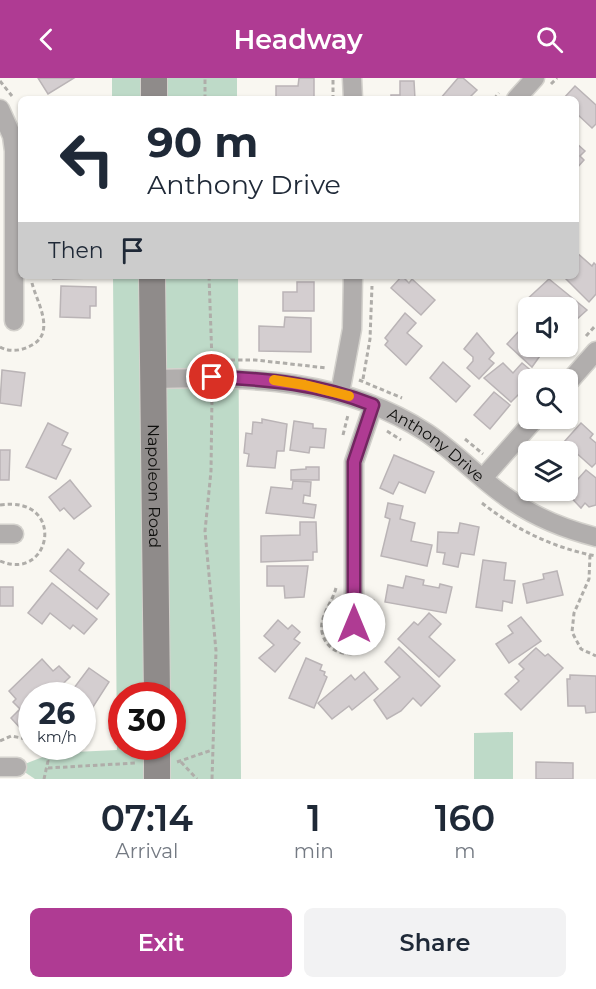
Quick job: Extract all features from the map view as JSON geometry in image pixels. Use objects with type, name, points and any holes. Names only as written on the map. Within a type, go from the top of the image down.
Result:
[{"type":"main road","points":[[154,78],[154,96]]},
{"type":"main road","name":"Napoleon Road","points":[[152,279],[157,682]]},
{"type":"street","points":[[352,78],[353,96]]},
{"type":"street","points":[[519,96],[535,78]]},
{"type":"street","points":[[0,109],[12,136],[14,151],[14,321]]},
{"type":"street","points":[[340,393],[352,329],[353,279]]},
{"type":"street","points":[[578,371],[596,351]]},
{"type":"street","name":"Anthony Drive","points":[[155,379],[212,369],[340,393],[373,405],[427,433],[504,496],[539,517],[596,537]]},
{"type":"street","points":[[354,624],[354,462],[373,405]]},
{"type":"street","points":[[483,478],[526,429]]},
{"type":"path","points":[[205,78],[205,96]]},
{"type":"path","points":[[333,78],[333,96]]},
{"type":"path","points":[[209,279],[213,435],[205,531],[216,651],[212,779]]},
{"type":"path","points":[[212,369],[255,360],[326,368],[330,372]]},
{"type":"path","points":[[326,368],[328,362]]},
{"type":"path","points":[[590,555],[589,579],[574,613],[572,632],[581,649],[596,656]]},
{"type":"path","points":[[0,741],[11,736],[18,737]]},
{"type":"path","points":[[197,779],[181,762],[212,750]]},
{"type":"path","points":[[44,779],[48,768],[47,760]]},
{"type":"path","points":[[48,768],[153,763]]},
{"type":"green space","points":[[112,78],[237,78],[237,96],[112,96]]},
{"type":"green space","points":[[113,279],[238,279],[241,779],[35,779],[17,767],[35,760],[96,760],[96,751],[108,750],[108,760],[186,760],[186,682],[116,682]]},
{"type":"green space","points":[[513,732],[513,779],[474,779],[474,733]]},
{"type":"building","points":[[38,78],[74,78],[48,94]]},
{"type":"building","points":[[299,78],[314,78],[314,96],[276,96],[276,86],[298,86]]},
{"type":"building","points":[[458,78],[463,78],[477,90],[471,96],[443,96]]},
{"type":"building","points":[[400,81],[414,81],[415,96],[391,96],[400,95]]},
{"type":"building","points":[[575,86],[596,105],[596,124],[592,128],[579,116],[579,96],[566,96]]},
{"type":"building","points":[[579,146],[585,151],[580,156],[584,160],[579,166]]},
{"type":"building","points":[[579,255],[592,266],[594,263],[596,265],[596,294],[589,302],[566,279],[579,279]]},
{"type":"building","points":[[399,279],[405,279],[409,283],[412,279],[435,300],[421,315],[391,288]]},
{"type":"building","points":[[549,279],[571,297],[530,297]]},
{"type":"building","points":[[297,282],[314,282],[314,311],[283,311],[283,292],[297,292]]},
{"type":"building","points":[[61,286],[96,287],[96,306],[90,306],[90,318],[60,317]]},
{"type":"building","points":[[578,303],[587,310],[578,318]]},
{"type":"building","points":[[405,313],[416,323],[407,333],[422,346],[406,365],[385,345],[388,341],[385,338]]},
{"type":"building","points":[[285,317],[311,318],[311,352],[259,351],[259,326],[284,327]]},
{"type":"building","points":[[518,332],[518,354],[507,344]]},
{"type":"building","points":[[477,333],[494,353],[489,359],[494,363],[479,379],[467,368],[473,361],[473,357],[464,349]]},
{"type":"building","points":[[521,357],[539,357],[532,367]]},
{"type":"building","points":[[443,362],[470,386],[456,402],[430,378]]},
{"type":"building","points":[[503,363],[513,373],[522,363],[529,369],[518,369],[518,395],[511,402],[484,378]]},
{"type":"building","points":[[2,370],[25,373],[21,406],[0,403]]},
{"type":"building","points":[[494,392],[510,405],[490,429],[474,415]]},
{"type":"building","points":[[262,419],[287,424],[284,451],[277,451],[275,468],[247,466],[249,454],[244,453],[246,433],[252,434],[253,422],[262,423]]},
{"type":"building","points":[[294,421],[313,424],[313,428],[326,429],[324,448],[310,447],[309,453],[290,450]]},
{"type":"building","points":[[48,423],[68,433],[62,445],[71,449],[56,479],[26,467]]},
{"type":"building","points":[[581,423],[593,434],[590,438],[596,443],[596,463],[592,467],[578,454],[578,441],[565,441]]},
{"type":"building","points":[[0,450],[10,450],[9,480],[0,480]]},
{"type":"building","points":[[394,455],[434,472],[425,493],[399,482],[393,494],[380,488]]},
{"type":"building","points":[[306,467],[319,467],[319,480],[291,480],[291,470],[306,469]]},
{"type":"building","points":[[586,470],[596,478],[596,505],[589,507],[585,503],[581,508],[574,501],[578,501],[578,479]]},
{"type":"building","points":[[70,480],[91,506],[74,519],[64,508],[60,511],[49,497]]},
{"type":"building","points":[[293,481],[311,482],[310,496],[304,495],[303,503],[316,505],[314,518],[266,513],[271,487],[292,489]]},
{"type":"building","points":[[388,503],[403,506],[400,519],[415,523],[411,541],[432,545],[427,566],[381,556],[390,519],[385,517]]},
{"type":"building","points":[[300,522],[316,522],[317,552],[313,552],[313,560],[261,562],[261,536],[300,535]]},
{"type":"building","points":[[460,523],[479,527],[474,555],[461,553],[458,567],[443,564],[445,553],[437,552],[438,532],[458,533]]},
{"type":"building","points":[[68,549],[84,563],[79,570],[109,594],[97,609],[50,571]]},
{"type":"building","points":[[483,560],[506,563],[504,580],[515,581],[512,603],[503,601],[502,611],[476,607]]},
{"type":"building","points":[[267,566],[308,566],[304,597],[285,598],[284,586],[267,586]]},
{"type":"building","points":[[557,571],[563,595],[527,603],[523,584],[544,579],[543,574]]},
{"type":"building","points":[[406,576],[424,580],[423,585],[439,588],[440,584],[452,587],[446,613],[385,602],[388,585],[403,588]]},
{"type":"building","points":[[52,583],[97,619],[84,634],[73,625],[70,629],[50,613],[42,624],[28,613]]},
{"type":"building","points":[[0,587],[13,587],[13,606],[0,606]]},
{"type":"building","points":[[429,613],[441,624],[429,637],[455,660],[439,677],[398,639],[414,622],[418,625]]},
{"type":"building","points":[[521,617],[541,641],[509,663],[496,644],[513,633],[508,626]]},
{"type":"building","points":[[278,620],[288,629],[292,625],[300,632],[294,639],[300,643],[275,672],[259,658],[274,645],[264,636]]},
{"type":"building","points":[[399,647],[440,686],[421,706],[413,698],[401,711],[387,719],[374,700],[400,677],[385,662]]},
{"type":"building","points":[[536,648],[545,656],[548,654],[563,668],[521,710],[505,694],[519,681],[515,677],[524,669],[519,664]]},
{"type":"building","points":[[306,658],[322,665],[320,670],[325,672],[324,675],[327,677],[314,708],[289,698]]},
{"type":"building","points":[[42,659],[53,671],[59,666],[70,677],[65,682],[18,682]]},
{"type":"building","points":[[89,668],[109,682],[96,702],[96,682],[78,682]]},
{"type":"building","points":[[364,672],[378,689],[352,710],[349,706],[332,719],[318,703],[351,675],[355,680]]},
{"type":"building","points":[[570,675],[596,676],[596,712],[586,713],[585,706],[568,706],[567,679],[570,679]]},
{"type":"building","points":[[18,682],[18,707],[13,702],[16,699],[9,691]]},
{"type":"building","points":[[18,711],[18,726],[11,718]]},
{"type":"building","points":[[536,762],[573,763],[573,779],[536,779]]},
{"type":"slow traffic","points":[[274,380],[349,396]]},
{"type":"route","points":[[212,377],[290,382],[340,393],[373,405],[361,435],[354,462],[354,624]]}]
